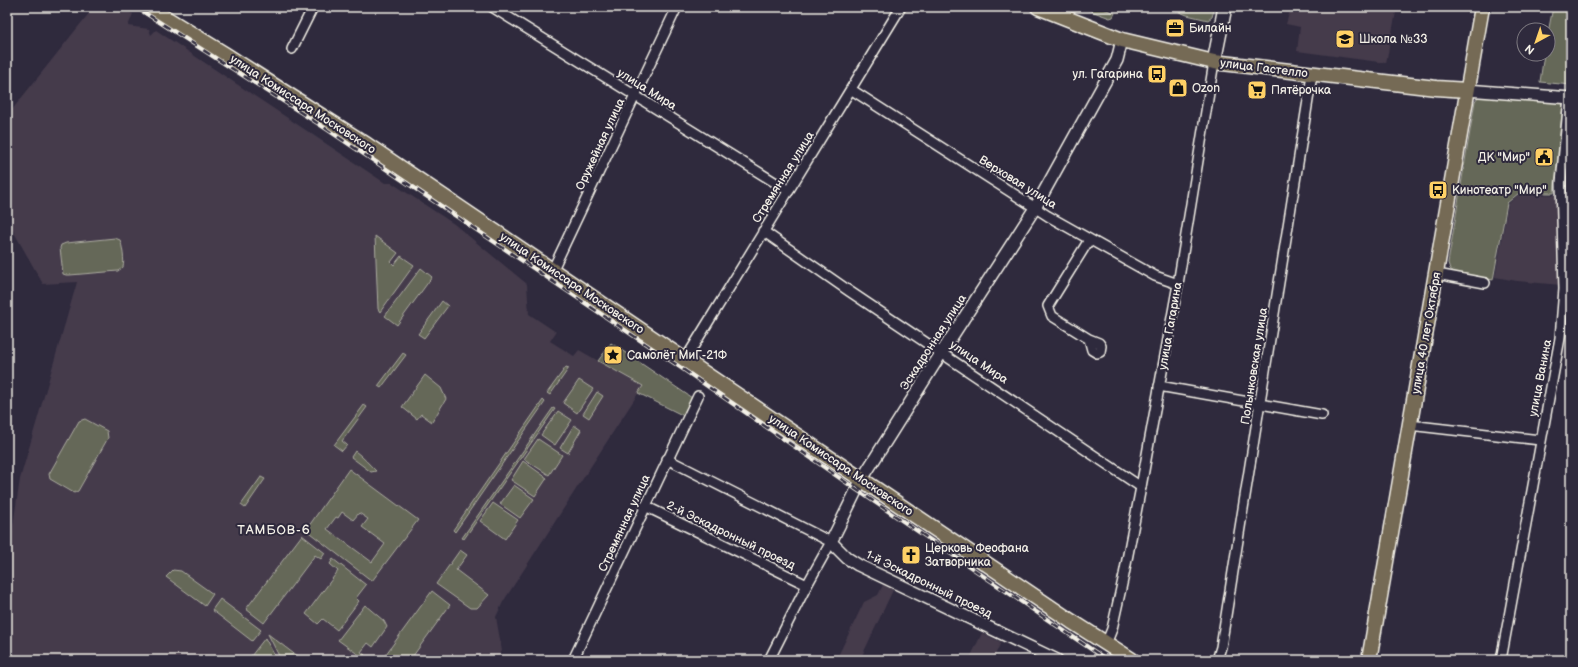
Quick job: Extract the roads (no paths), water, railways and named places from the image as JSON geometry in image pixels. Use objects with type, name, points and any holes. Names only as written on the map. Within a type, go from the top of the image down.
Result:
[{"type":"main road","name":"улица Комиссара Московского","points":[[148,7],[273,84],[367,145],[553,269],[685,360],[1106,644],[1132,660]]},
{"type":"main road","name":"улица Гастелло","points":[[1038,7],[1122,40],[1214,62],[1436,88],[1467,90]]},
{"type":"main road","name":"улица Гагарина","points":[[1214,62],[1225,7]]},
{"type":"main road","name":"улица 40 лет Октября","points":[[1369,660],[1482,7]]},
{"type":"street","points":[[292,49],[313,7]]},
{"type":"street","name":"улица Мира","points":[[492,7],[789,191]]},
{"type":"street","name":"Оружейная улица","points":[[553,269],[678,7]]},
{"type":"street","name":"Стремянная улица","points":[[685,360],[763,231],[852,90],[901,7]]},
{"type":"street","name":"Эскадронная улица","points":[[769,660],[831,542],[862,479],[1035,208],[1117,60],[1122,40]]},
{"type":"street","name":"улица Гагарина","points":[[1106,644],[1112,629],[1123,581],[1141,487],[1178,284],[1214,62]]},
{"type":"street","name":"Полынковская улица","points":[[1217,660],[1221,647],[1312,74]]},
{"type":"street","name":"Верховая улица","points":[[852,90],[1035,208],[1155,276],[1178,284]]},
{"type":"street","name":"улица Гастелло","points":[[1467,90],[1570,98]]},
{"type":"street","name":"улица Ванина","points":[[1501,660],[1540,440],[1560,338],[1564,289],[1561,183],[1570,98]]},
{"type":"street","name":"улица Мира","points":[[763,231],[849,291],[1141,487]]},
{"type":"street","points":[[1089,339],[1052,316],[1048,306],[1090,240]]},
{"type":"street","points":[[1437,274],[1485,283]]},
{"type":"street","points":[[1159,386],[1322,415]]},
{"type":"street","name":"Стремянная улица","points":[[573,660],[698,396]]},
{"type":"street","points":[[1409,425],[1540,440]]},
{"type":"street","name":"1-й Эскадронный проезд","points":[[667,460],[831,542],[847,558],[858,565],[1057,660]]},
{"type":"street","name":"2-й Эскадронный проезд","points":[[645,506],[807,586]]},
{"type":"railway","points":[[136,7],[325,128],[674,363],[857,490],[1107,660]]},
{"type":"place","name":"Билайн","points":[[1175,28]]},
{"type":"place","name":"Школа №33","points":[[1345,39]]},
{"type":"place","name":"ул. Гагарина","points":[[1157,74]]},
{"type":"place","name":"Ozon","points":[[1178,88]]},
{"type":"place","name":"Пятёрочка","points":[[1257,90]]},
{"type":"place","name":"ДК \"Мир\"","points":[[1544,157]]},
{"type":"place","name":"Кинотеатр \"Мир\"","points":[[1438,190]]},
{"type":"place","name":"Самолёт МиГ-21Ф","points":[[613,355]]},
{"type":"place","name":"Церковь Феофана Затворника","points":[[911,555]]},
{"type":"district","name":"ТАМБОВ-6","points":[[274,529]]}]
